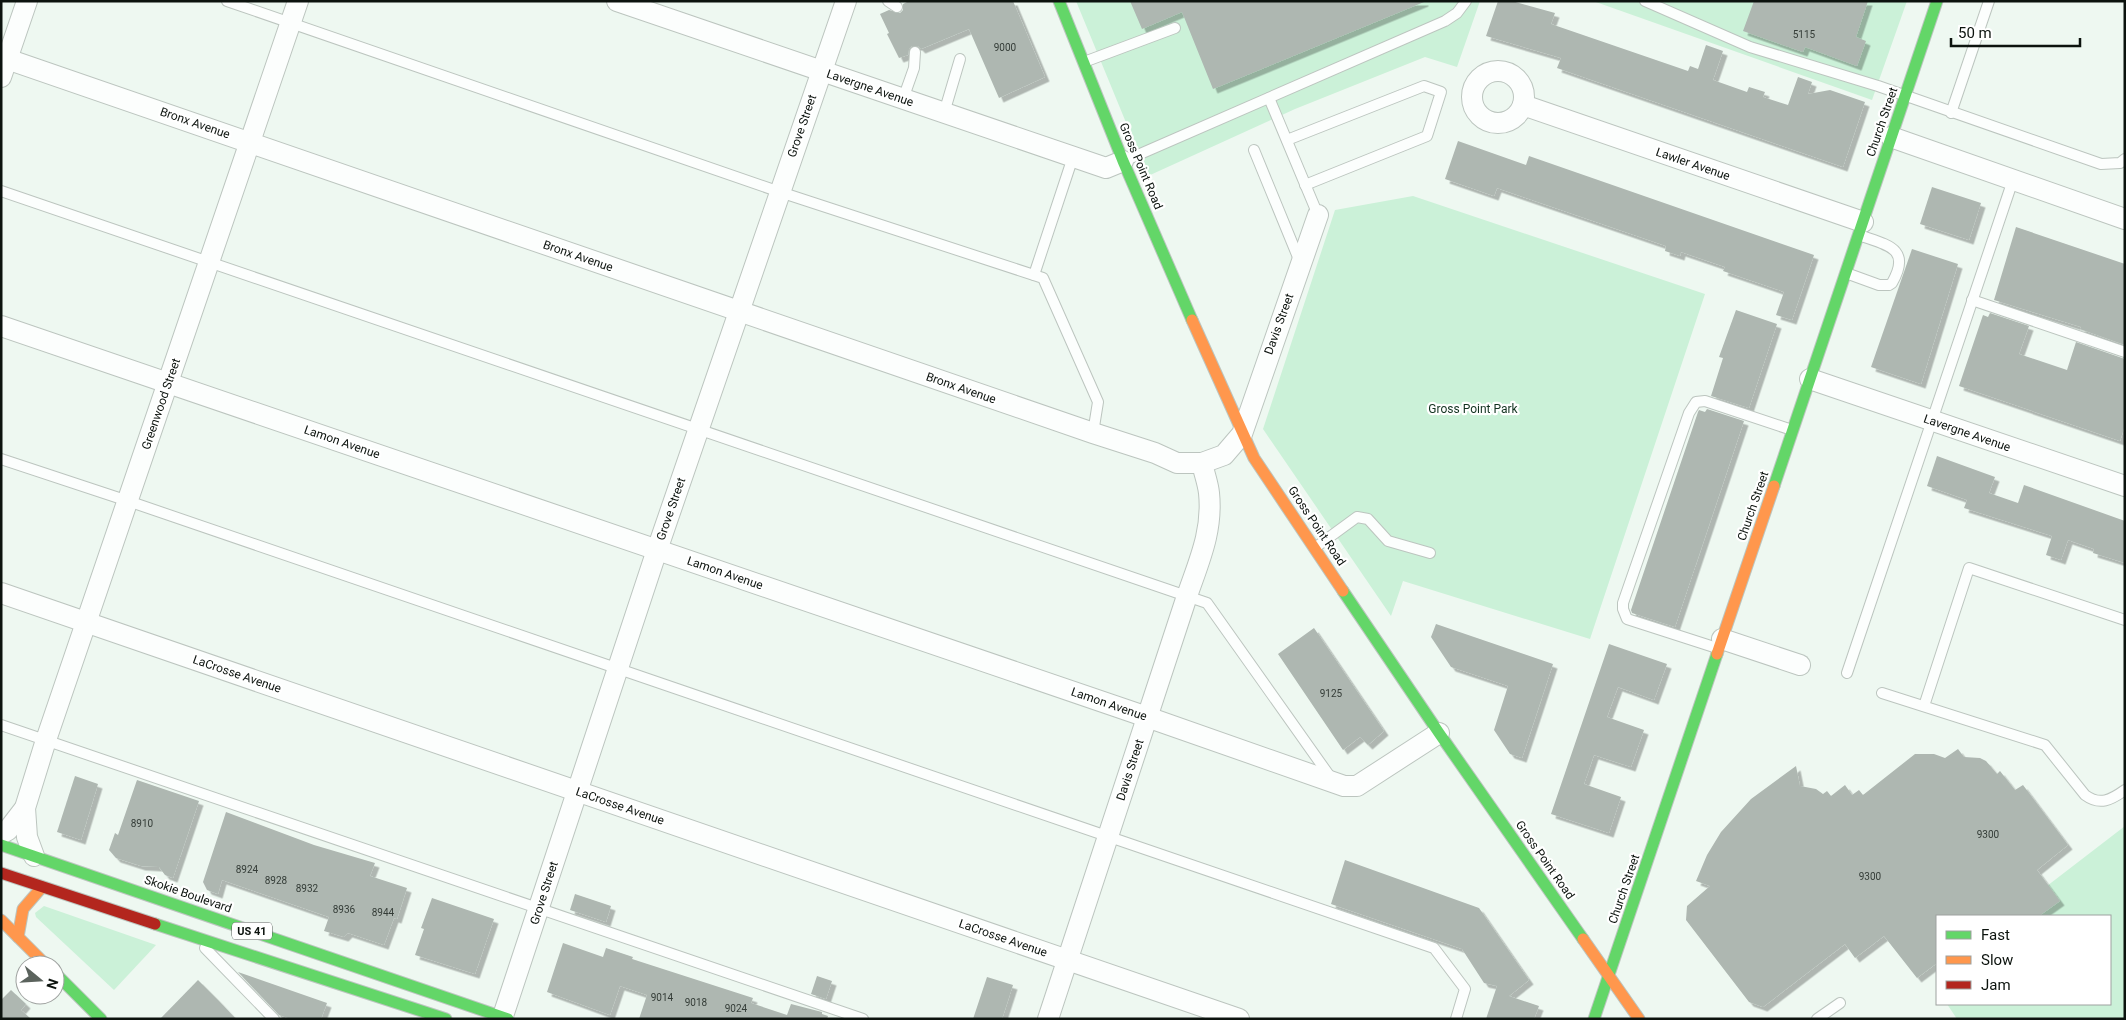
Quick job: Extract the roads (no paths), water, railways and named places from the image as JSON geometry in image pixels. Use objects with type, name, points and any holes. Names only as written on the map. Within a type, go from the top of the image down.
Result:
[{"type":"main road","name":"Gross Point Road","points":[[1059,1],[1123,161],[1254,458],[1439,732],[1610,974],[1639,1019]]},
{"type":"main road","name":"Church Street","points":[[1594,1019],[1937,1]]},
{"type":"main road","name":"Skokie Boulevard","points":[[1,845],[504,1018]]},
{"type":"main road","name":"US 41","points":[[1,873],[192,934],[446,1019]]},
{"type":"main road","points":[[10,939],[23,909],[42,887]]},
{"type":"main road","points":[[1,920],[10,939],[32,955]]},
{"type":"main road","points":[[65,983],[101,1019]]},
{"type":"street","points":[[3,64],[28,1]]},
{"type":"street","name":"Greenwood Street","points":[[34,856],[27,837],[26,808],[46,740],[298,1]]},
{"type":"street","name":"Lavergne Avenue","points":[[617,1],[1106,168],[1123,161]]},
{"type":"street","name":"Grove Street","points":[[504,1018],[657,550],[846,1]]},
{"type":"street","name":"Bronx Avenue","points":[[3,64],[250,142],[1177,462],[1202,463],[1224,455],[1242,434]]},
{"type":"street","name":"Lawler Avenue","points":[[1523,106],[1861,229]]},
{"type":"street","points":[[1891,138],[2125,219]]},
{"type":"street","name":"Davis Street","points":[[1242,434],[1318,215]]},
{"type":"street","name":"Lamon Avenue","points":[[1,326],[1344,786],[1357,786],[1439,732]]},
{"type":"street","name":"Lavergne Avenue","points":[[1810,379],[2125,486]]},
{"type":"street","name":"Bronx Avenue","points":[[1155,453],[1199,451],[1242,434]]},
{"type":"street","name":"Davis Street","points":[[1048,1019],[1207,540],[1210,514],[1209,491],[1202,463]]},
{"type":"street","name":"LaCrosse Avenue","points":[[1,593],[1239,1019]]},
{"type":"street","points":[[1721,644],[1800,665]]},
{"type":"street","name":"Greenwood Street","points":[[1,834],[8,830],[26,808]]},
{"type":"lane","points":[[227,1],[780,192],[1043,278],[1098,402],[1093,433]]},
{"type":"lane","points":[[1123,161],[1445,22],[1466,1]]},
{"type":"lane","points":[[1645,1],[1750,47],[1878,86],[2101,164],[2120,163],[2125,159]]},
{"type":"lane","points":[[1951,113],[1989,1]]},
{"type":"lane","points":[[1084,63],[1175,28]]},
{"type":"lane","points":[[904,100],[914,68],[915,52]]},
{"type":"lane","points":[[944,113],[960,59]]},
{"type":"lane","points":[[1287,140],[1424,86],[1441,92],[1427,136],[1305,185]]},
{"type":"lane","points":[[1270,98],[1318,215]]},
{"type":"lane","points":[[1254,150],[1301,264]]},
{"type":"lane","points":[[1034,275],[1073,157]]},
{"type":"lane","points":[[1847,673],[1933,421],[2012,180]]},
{"type":"lane","points":[[1,191],[1207,602],[1333,782]]},
{"type":"lane","points":[[1846,273],[1884,286],[1892,283],[1897,272],[1900,257],[1897,252],[1861,229]]},
{"type":"lane","points":[[1972,300],[2125,352]]},
{"type":"lane","points":[[1721,644],[1627,619],[1622,609],[1623,603],[1689,413],[1696,402],[1705,401],[1793,430]]},
{"type":"lane","points":[[1,459],[1434,948],[1465,988],[1456,1019]]},
{"type":"lane","points":[[1315,547],[1357,518],[1368,519],[1388,540],[1430,554]]},
{"type":"lane","points":[[1924,706],[1969,568],[2125,620]]},
{"type":"lane","points":[[1882,693],[2045,745],[2085,796],[2093,801],[2103,802],[2114,798],[2125,790]]},
{"type":"lane","points":[[1,725],[863,1019]]},
{"type":"lane","points":[[192,934],[274,1019]]},
{"type":"lane","points":[[1817,1019],[1840,1003]]},
{"type":"park label","name":"Gross Point Park","points":[[1473,409]]}]
